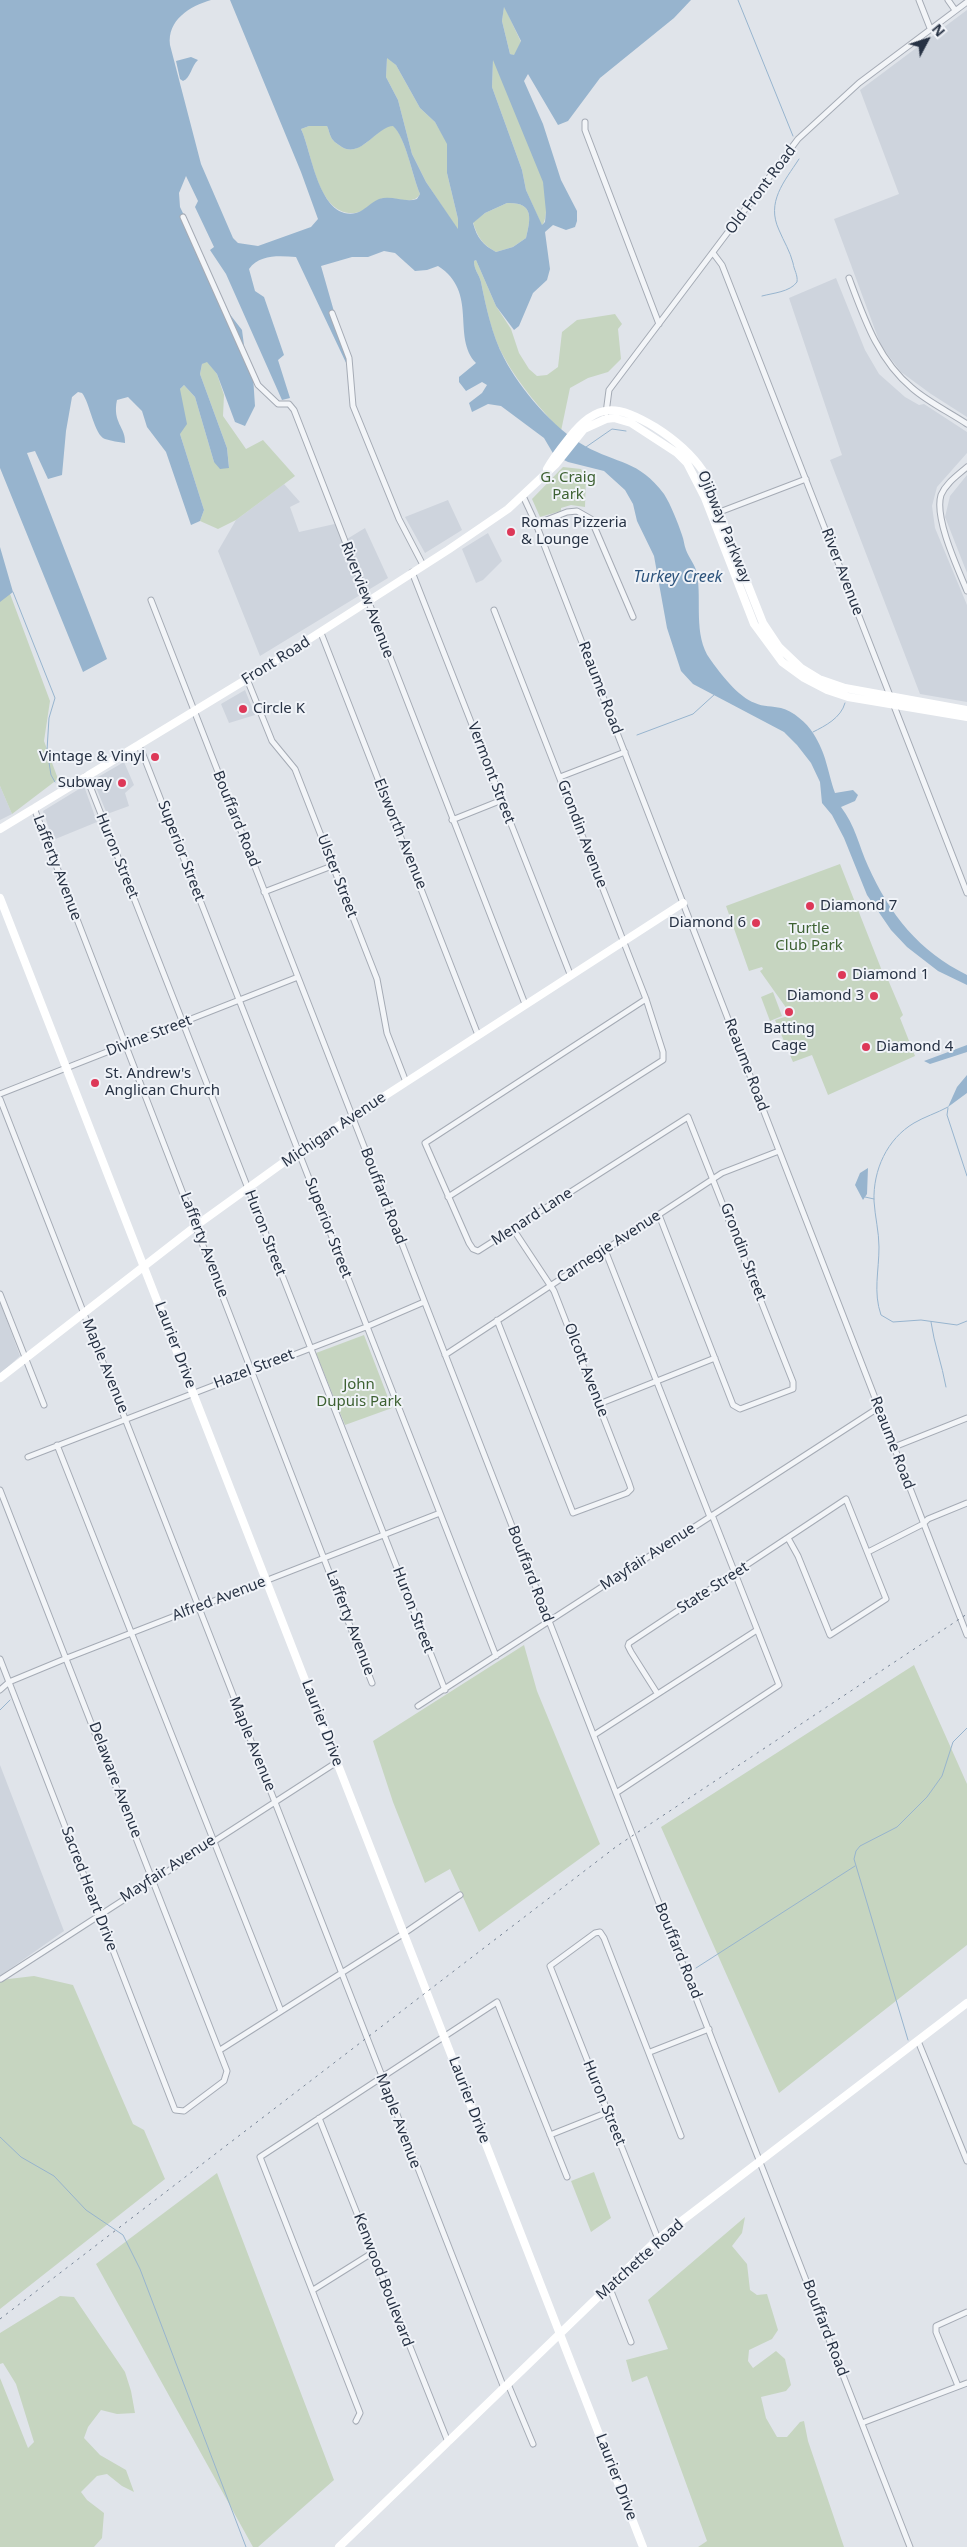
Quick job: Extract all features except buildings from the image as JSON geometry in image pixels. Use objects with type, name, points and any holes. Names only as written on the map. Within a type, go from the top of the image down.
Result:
[{"type":"street","points":[[919,0],[930,28]]},
{"type":"street","points":[[948,0],[955,10]]},
{"type":"street","name":"Old Front Road","points":[[606,419],[609,390],[798,139],[859,83],[967,2]]},
{"type":"street","points":[[585,122],[585,130],[659,324]]},
{"type":"street","name":"Riverview Avenue","points":[[183,217],[258,385],[278,404],[288,404],[294,410],[525,1004]]},
{"type":"street","name":"River Avenue","points":[[713,253],[722,265],[967,894]]},
{"type":"street","points":[[849,278],[871,336],[891,367],[912,389],[967,424]]},
{"type":"street","points":[[332,313],[349,358],[353,406],[398,519],[424,565]]},
{"type":"street","points":[[575,434],[588,417],[606,410]]},
{"type":"street","name":"Ojibway Parkway","points":[[606,410],[630,413],[678,443],[694,458],[703,471],[716,514]]},
{"type":"street","points":[[575,434],[590,425],[606,419]]},
{"type":"street","name":"Ojibway Parkway","points":[[606,419],[631,423],[677,453],[695,475],[716,514],[763,623],[779,647],[801,668],[819,679],[845,688],[967,716]]},
{"type":"street","name":"Front Road","points":[[0,829],[247,679],[491,521],[524,496],[542,477],[575,434]]},
{"type":"street","points":[[967,466],[947,485],[938,510],[967,592]]},
{"type":"street","points":[[716,514],[806,479]]},
{"type":"street","name":"Reaume Road","points":[[524,496],[967,1635]]},
{"type":"street","points":[[536,524],[567,512],[577,511],[592,519],[633,617]]},
{"type":"street","name":"Vermont Street","points":[[412,572],[570,974]]},
{"type":"street","name":"Bouffard Road","points":[[151,600],[910,2547]]},
{"type":"street","name":"Grondin Avenue","points":[[448,1197],[663,1060],[663,1052],[646,1000],[494,610]]},
{"type":"street","name":"Elsworth Avenue","points":[[320,633],[478,1035]]},
{"type":"street","name":"Ulster Street","points":[[247,679],[272,741],[295,769],[376,979],[387,1033],[406,1082]]},
{"type":"street","name":"Ojibway Parkway","points":[[891,700],[967,710]]},
{"type":"street","name":"Superior Street","points":[[138,745],[496,1656]]},
{"type":"street","points":[[560,778],[625,752]]},
{"type":"street","name":"Huron Street","points":[[86,776],[445,1690]]},
{"type":"street","points":[[452,820],[502,800]]},
{"type":"street","name":"Lafferty Avenue","points":[[34,808],[326,1558],[372,1682]]},
{"type":"street","points":[[264,892],[332,866]]},
{"type":"street","name":"Laurier Drive","points":[[0,898],[643,2547]]},
{"type":"street","name":"Michigan Avenue","points":[[0,1378],[196,1226],[298,1152],[353,1118],[570,974],[683,903]]},
{"type":"street","name":"Divine Street","points":[[0,1094],[298,977]]},
{"type":"street","name":"Menard Lane","points":[[646,1000],[426,1144],[448,1197],[473,1249],[478,1251],[688,1117]]},
{"type":"street","name":"Maple Avenue","points":[[0,1099],[381,2078],[506,2386],[533,2444]]},
{"type":"street","name":"Grondin Street","points":[[688,1117],[714,1178],[793,1382],[793,1389],[740,1409],[734,1405],[715,1358]]},
{"type":"street","name":"Carnegie Avenue","points":[[445,1355],[714,1178],[779,1151]]},
{"type":"street","points":[[599,1404],[715,1358],[659,1215]]},
{"type":"street","name":"Olcott Avenue","points":[[498,1320],[573,1513],[624,1495],[631,1489],[554,1291],[513,1228]]},
{"type":"street","points":[[605,1250],[779,1685],[616,1793]]},
{"type":"street","points":[[0,1294],[44,1405]]},
{"type":"street","name":"Hazel Street","points":[[28,1457],[57,1444],[366,1327],[424,1302]]},
{"type":"street","name":"Mayfair Avenue","points":[[418,1706],[878,1408]]},
{"type":"street","points":[[894,1447],[967,1418]]},
{"type":"street","points":[[57,1444],[281,2011]]},
{"type":"street","name":"Delaware Avenue","points":[[0,1490],[227,2071]]},
{"type":"street","name":"State Street","points":[[657,1693],[628,1646],[846,1499],[868,1552]]},
{"type":"street","points":[[788,1538],[798,1556],[830,1635],[886,1599],[868,1552],[923,1524],[928,1519],[967,1503]]},
{"type":"street","name":"Alfred Avenue","points":[[0,1690],[9,1682],[67,1658],[440,1514]]},
{"type":"street","points":[[594,1735],[756,1630]]},
{"type":"street","name":"Sacred Heart Drive","points":[[0,1659],[175,2110],[184,2111],[224,2081],[227,2071]]},
{"type":"street","name":"Mayfair Avenue","points":[[1,1980],[274,1800],[337,1762]]},
{"type":"street","points":[[220,2050],[404,1934],[460,1895]]},
{"type":"street","name":"Huron Street","points":[[650,2052],[600,1932],[595,1932],[550,1966],[658,2239]]},
{"type":"street","points":[[356,2421],[360,2413],[260,2157],[497,2002],[567,2177]]},
{"type":"street","name":"Matchette Road","points":[[339,2547],[658,2239],[967,2003]]},
{"type":"street","points":[[681,2136],[650,2052],[709,2029]]},
{"type":"street","points":[[918,2041],[967,2161]]},
{"type":"street","points":[[550,2135],[608,2112]]},
{"type":"street","name":"Kenwood Boulevard","points":[[320,2118],[448,2442]]},
{"type":"street","points":[[313,2290],[372,2253]]},
{"type":"street","points":[[609,2286],[631,2342]]},
{"type":"street","points":[[958,2386],[936,2332],[936,2326],[967,2312]]},
{"type":"street","points":[[862,2423],[967,2383]]},
{"type":"shaded area","points":[[967,10],[967,417],[901,372],[881,346],[834,219],[899,194],[860,90]]},
{"type":"shaded area","points":[[836,278],[865,350],[879,374],[905,397],[919,405],[924,404],[967,432],[967,453],[937,487],[932,506],[935,528],[967,605],[967,702],[920,694],[830,460],[842,455],[789,298]]},
{"type":"shaded area","points":[[967,475],[967,573],[945,517],[950,496]]},
{"type":"shaded area","points":[[284,484],[300,502],[290,507],[299,532],[339,523],[347,539],[365,528],[388,578],[260,656],[218,551],[236,520]]},
{"type":"shaded area","points":[[448,500],[462,530],[425,553],[405,517]]},
{"type":"shaded area","points":[[488,533],[502,561],[483,580],[476,583],[462,549]]},
{"type":"shaded area","points":[[245,690],[255,715],[229,723],[221,704]]},
{"type":"shaded area","points":[[124,762],[134,785],[125,793],[129,806],[107,814],[93,780]]},
{"type":"shaded area","points":[[0,786],[12,814],[0,820]]},
{"type":"shaded area","points":[[84,786],[97,822],[53,840],[43,811]]},
{"type":"shaded area","points":[[0,1302],[20,1356],[0,1374]]},
{"type":"shaded area","points":[[0,1765],[64,1931],[0,1976]]},
{"type":"green space","points":[[504,6],[521,42],[515,56],[510,54],[502,21]]},
{"type":"green space","points":[[387,57],[396,65],[420,108],[435,122],[448,144],[447,173],[458,219],[458,230],[426,182],[412,154],[398,100],[386,77]]},
{"type":"green space","points":[[493,58],[532,149],[543,180],[546,197],[546,216],[542,226],[526,190],[522,170],[492,87]]},
{"type":"green space","points":[[393,125],[398,131],[405,148],[420,194],[417,198],[404,200],[385,198],[355,213],[342,211],[332,205],[324,195],[318,182],[301,129],[309,126],[327,126],[334,141],[346,149],[354,149]]},
{"type":"green space","points":[[507,203],[516,203],[526,208],[529,218],[528,231],[526,238],[513,247],[496,252],[481,240],[473,222],[485,213]]},
{"type":"green space","points":[[476,260],[496,306],[511,329],[519,353],[529,369],[537,376],[547,375],[558,367],[562,332],[577,320],[615,314],[622,324],[618,329],[621,359],[608,372],[588,378],[570,388],[561,431],[524,388],[500,350],[493,332],[481,282],[475,267],[474,261]]},
{"type":"green space","points":[[207,361],[217,374],[224,395],[223,416],[246,449],[263,440],[295,476],[236,520],[218,529],[200,521],[204,510],[180,434],[180,389],[184,385],[195,397],[214,462],[229,467],[227,448],[200,374],[202,364]]},
{"type":"green space","name":"G. Craig Park","points":[[563,467],[581,469],[586,477],[585,507],[571,505],[561,508],[561,511],[540,517],[532,499]]},
{"type":"green space","points":[[0,567],[50,701],[44,741],[58,779],[12,814],[0,786]]},
{"type":"green space","name":"Turtle Club Park","points":[[840,864],[884,976],[886,975],[903,1015],[900,1018],[915,1056],[828,1095],[812,1055],[793,1062],[775,1020],[791,1015],[785,1016],[783,1010],[787,1009],[760,971],[763,969],[762,967],[749,971],[726,906]]},
{"type":"green space","points":[[773,992],[782,1016],[770,1021],[761,997]]},
{"type":"green space","name":"John Dupuis Park","points":[[364,1335],[392,1408],[345,1425],[316,1353]]},
{"type":"green space","points":[[524,1645],[537,1691],[600,1844],[479,1932],[450,1869],[425,1883],[393,1802],[373,1741]]},
{"type":"green space","points":[[914,1665],[967,1784],[967,1945],[779,2093],[661,1827]]},
{"type":"green space","points":[[34,1976],[73,1985],[133,2124],[144,2130],[165,2179],[0,2309],[0,1980]]},
{"type":"green space","points":[[594,2172],[611,2218],[591,2232],[571,2181]]},
{"type":"green space","points":[[217,2173],[334,2480],[258,2547],[253,2547],[96,2264]]},
{"type":"green space","points":[[745,2217],[742,2233],[732,2246],[747,2264],[750,2290],[757,2295],[767,2294],[778,2330],[772,2339],[749,2350],[748,2361],[753,2368],[776,2351],[785,2359],[791,2385],[786,2391],[761,2397],[766,2418],[777,2437],[787,2437],[800,2422],[804,2421],[808,2441],[844,2547],[698,2547],[707,2541],[647,2376],[632,2382],[626,2360],[668,2349],[648,2300]]},
{"type":"green space","points":[[60,2296],[74,2297],[125,2372],[135,2413],[117,2414],[101,2410],[88,2427],[84,2438],[100,2455],[126,2470],[134,2492],[122,2486],[107,2474],[97,2476],[81,2492],[87,2500],[104,2513],[102,2538],[94,2547],[0,2547],[0,2378],[28,2448],[34,2442],[16,2384],[3,2363],[0,2364],[0,2333]]},
{"type":"water","points":[[0,0],[211,0],[188,10],[176,21],[170,36],[170,45],[201,164],[233,238],[238,243],[258,246],[311,227],[318,219],[301,172],[230,0],[691,0],[674,18],[600,78],[568,121],[558,125],[528,74],[524,81],[543,124],[561,180],[577,211],[577,221],[575,227],[566,230],[553,225],[545,232],[550,269],[547,280],[533,293],[519,326],[514,330],[496,306],[476,260],[474,261],[490,321],[496,340],[511,370],[528,395],[550,419],[573,439],[585,446],[627,464],[646,475],[664,494],[674,514],[686,550],[696,571],[700,628],[705,650],[710,659],[742,696],[758,704],[781,708],[790,712],[803,721],[810,729],[818,741],[824,756],[835,793],[853,790],[858,795],[855,801],[841,807],[850,821],[868,866],[886,900],[896,916],[920,943],[934,955],[967,975],[967,985],[938,971],[907,947],[891,930],[867,895],[844,838],[832,815],[822,803],[820,782],[811,763],[797,745],[784,732],[693,684],[681,671],[667,628],[654,556],[637,521],[633,504],[625,490],[604,471],[568,462],[554,455],[544,438],[501,406],[488,404],[472,412],[469,403],[482,393],[487,385],[482,382],[466,391],[459,382],[459,377],[476,363],[465,341],[458,288],[438,266],[427,270],[415,271],[395,253],[384,251],[368,257],[352,257],[321,266],[335,315],[349,350],[351,361],[348,367],[296,257],[270,257],[253,264],[249,269],[255,291],[264,297],[284,355],[278,360],[290,398],[282,400],[226,274],[210,250],[214,247],[195,207],[198,201],[186,176],[179,193],[180,207],[199,246],[215,295],[242,330],[245,353],[253,376],[255,406],[245,426],[235,422],[217,374],[207,362],[202,364],[200,374],[227,448],[229,468],[220,469],[214,462],[195,397],[184,385],[180,389],[187,424],[180,434],[204,510],[200,521],[191,525],[166,452],[147,427],[142,411],[128,397],[117,400],[116,408],[125,443],[107,440],[101,436],[85,398],[82,393],[78,392],[72,397],[66,431],[62,475],[48,479],[35,451],[27,453],[107,659],[83,672],[0,468]],"holes":[[[504,7],[521,41],[514,55],[510,54],[502,21]],[[387,58],[396,65],[420,108],[435,122],[447,144],[447,173],[458,219],[458,229],[426,182],[412,154],[398,100],[386,77]],[[493,60],[543,182],[546,212],[545,222],[542,225],[526,190],[522,170],[492,87]],[[309,126],[327,126],[334,141],[346,149],[354,149],[368,142],[381,131],[393,126],[402,139],[420,194],[417,199],[412,200],[379,199],[359,212],[343,213],[333,206],[325,196],[313,168],[301,129]],[[507,203],[522,205],[526,208],[529,218],[526,238],[513,247],[496,252],[481,241],[473,223],[485,213]]]},
{"type":"water","points":[[191,57],[198,60],[188,77],[183,81],[180,79],[176,61]]},
{"type":"water","points":[[0,547],[13,592],[0,602]]},
{"type":"water","points":[[967,1045],[967,1052],[930,1064],[924,1061]]},
{"type":"water","points":[[967,1075],[967,1093],[948,1107],[957,1087]]},
{"type":"water","points":[[868,1168],[867,1194],[863,1200],[855,1185],[860,1173]]},
{"type":"waterway","points":[[738,0],[793,136]]},
{"type":"waterway","points":[[762,296],[786,290],[797,282],[789,250],[779,230],[775,210],[778,193],[799,159]]},
{"type":"waterway","points":[[586,447],[612,429],[626,431]]},
{"type":"waterway","points":[[13,592],[55,698],[49,718],[47,750],[51,775],[55,782]]},
{"type":"waterway","points":[[637,735],[693,714],[715,694]]},
{"type":"waterway","points":[[813,732],[836,717],[845,703]]},
{"type":"waterway","points":[[948,1107],[904,1130],[889,1147],[879,1167],[874,1189],[879,1241],[877,1298],[881,1315],[893,1322],[921,1320],[957,1325],[967,1321]]},
{"type":"waterway","name":"Turkey Creek","points":[[948,1108],[947,1115],[967,1176]]},
{"type":"waterway","points":[[865,1197],[874,1199]]},
{"type":"waterway","points":[[931,1322],[946,1387]]},
{"type":"waterway","points":[[0,1710],[10,1700]]},
{"type":"waterway","points":[[908,2040],[854,1859],[856,1851],[860,1846],[897,1827],[927,1797],[942,1776],[953,1742],[967,1728]]},
{"type":"waterway","points":[[696,1968],[855,1866]]},
{"type":"waterway","points":[[0,2137],[21,2157],[54,2176],[86,2210],[123,2235],[140,2269],[246,2547]]},
{"type":"railway","points":[[0,2319],[617,1846],[967,1614]]},
{"type":"place","name":"Romas Pizzeria & Lounge","points":[[511,532]]},
{"type":"place","name":"Circle K","points":[[243,709]]},
{"type":"place","name":"Vintage & Vinyl","points":[[155,757]]},
{"type":"place","name":"Subway","points":[[122,783]]},
{"type":"place","name":"Diamond 7","points":[[810,906]]},
{"type":"place","name":"Diamond 6","points":[[756,923]]},
{"type":"place","name":"Diamond 1","points":[[842,975]]},
{"type":"place","name":"Diamond 3","points":[[874,996]]},
{"type":"place","name":"Batting Cage","points":[[789,1012]]},
{"type":"place","name":"Diamond 4","points":[[866,1047]]},
{"type":"place","name":"St. Andrew's Anglican Church","points":[[95,1083]]}]
